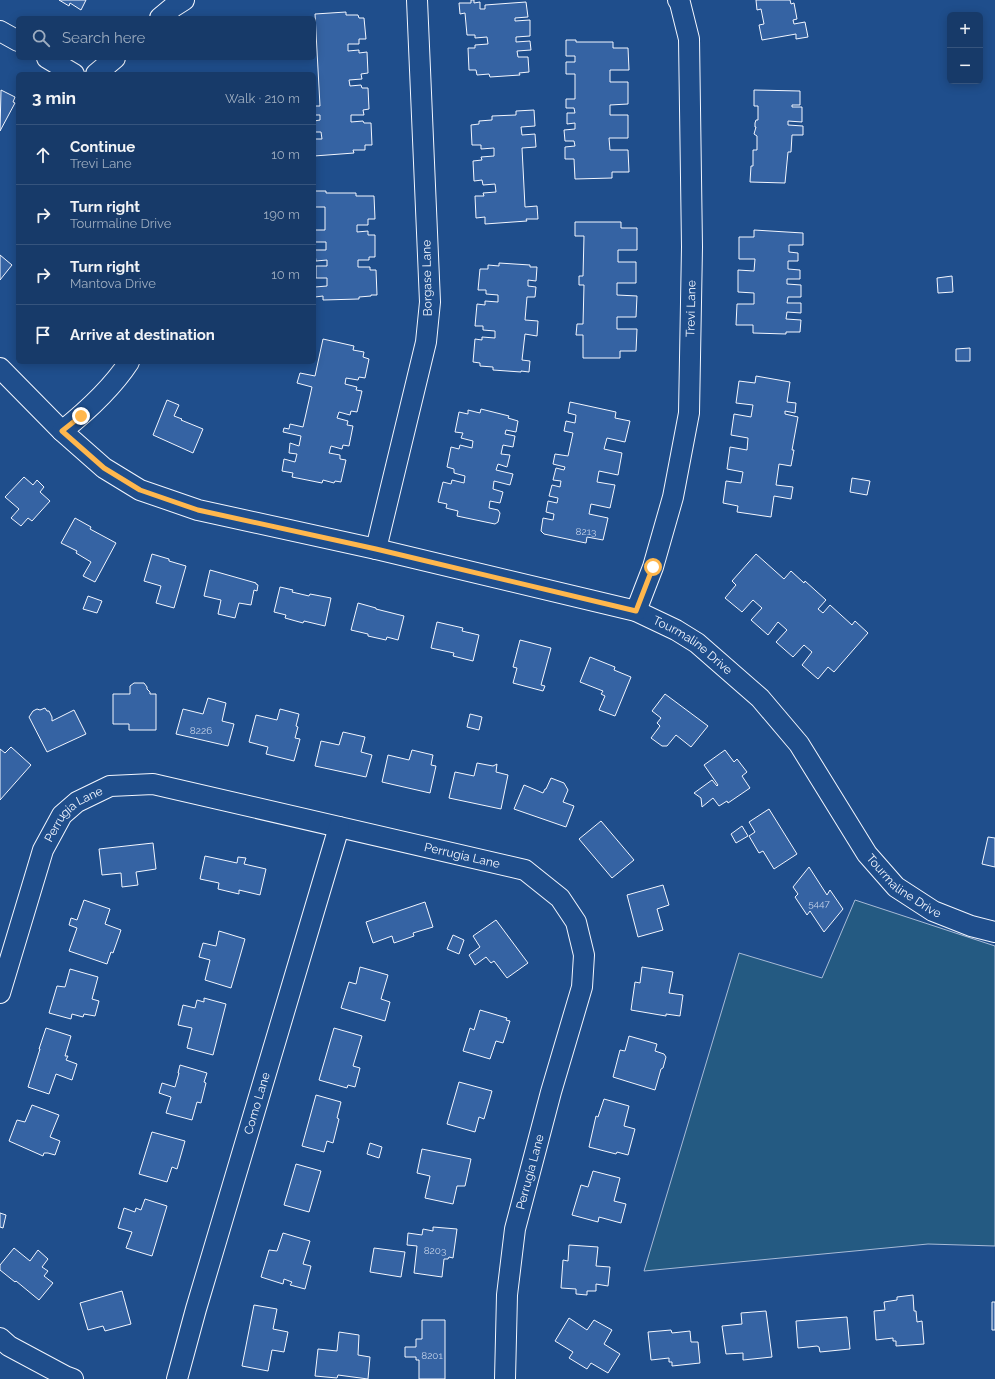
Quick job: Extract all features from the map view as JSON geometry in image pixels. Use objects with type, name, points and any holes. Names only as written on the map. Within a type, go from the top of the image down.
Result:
[{"type":"street","points":[[162,16],[172,7],[184,0]]},
{"type":"street","name":"Borgase Lane","points":[[376,549],[426,342],[430,302],[417,0]]},
{"type":"street","name":"Trevi Lane","points":[[636,611],[653,567],[673,497],[689,413],[692,247],[689,39],[678,0]]},
{"type":"street","points":[[0,31],[16,41]]},
{"type":"street","points":[[50,60],[70,72]]},
{"type":"street","points":[[98,72],[113,60]]},
{"type":"street","points":[[62,431],[81,416],[122,373],[128,364]]},
{"type":"street","name":"Tourmaline Drive","points":[[0,368],[62,431],[104,468],[140,490],[198,510],[376,549],[636,611],[676,630],[697,643],[760,698],[799,744],[867,854],[896,887],[933,911],[971,926],[995,932]]},
{"type":"street","name":"Perrugia Lane","points":[[0,993],[43,850],[62,815],[76,802],[110,786],[153,784],[525,870],[560,898],[576,922],[584,955],[582,987],[551,1092],[515,1229],[507,1295],[505,1379]]},
{"type":"street","name":"Como Lane","points":[[177,1379],[339,827]]},
{"type":"street","points":[[0,1338],[10,1346],[73,1379]]},
{"type":"shaded area","points":[[855,900],[995,946],[995,1246],[928,1244],[644,1271],[739,953],[822,978]]},
{"type":"building","points":[[59,0],[86,0],[81,10],[70,3],[69,6]]},
{"type":"building","points":[[471,0],[474,0],[474,3],[480,2],[480,9],[485,9],[485,5],[526,2],[528,17],[515,18],[515,21],[530,20],[530,36],[516,37],[516,42],[530,41],[531,50],[517,51],[518,57],[528,57],[529,72],[519,73],[520,75],[490,77],[489,74],[477,75],[476,70],[469,70],[468,48],[475,48],[475,45],[488,44],[487,37],[475,38],[475,35],[467,35],[465,13],[460,14],[459,3],[471,3]]},
{"type":"building","points":[[756,0],[790,0],[791,4],[794,3],[797,19],[793,20],[794,24],[805,22],[808,37],[796,39],[796,34],[762,40],[759,25],[764,24],[761,9],[757,10]]},
{"type":"building","points":[[346,12],[346,15],[358,15],[359,18],[364,18],[366,39],[359,39],[359,44],[348,44],[348,51],[359,50],[359,53],[367,52],[368,73],[361,74],[362,79],[349,80],[350,86],[361,85],[362,88],[368,88],[369,109],[363,110],[364,115],[351,115],[351,122],[363,121],[364,123],[371,123],[372,145],[365,145],[365,150],[353,150],[354,153],[316,156],[316,139],[322,139],[321,132],[316,132],[316,121],[320,120],[320,115],[316,115],[316,106],[320,106],[315,14]]},
{"type":"building","points":[[566,40],[576,40],[576,42],[613,42],[613,48],[628,48],[629,70],[610,70],[610,82],[628,82],[628,104],[610,105],[610,115],[628,115],[628,138],[609,138],[610,150],[628,150],[629,172],[612,172],[612,178],[575,179],[574,159],[565,159],[565,147],[575,146],[574,141],[565,141],[564,130],[575,129],[575,123],[567,124],[567,113],[575,113],[574,108],[566,108],[566,99],[575,99],[575,74],[566,74],[566,62],[575,62],[575,56],[566,56]]},
{"type":"building","points":[[1,90],[15,97],[13,102],[15,103],[0,131]]},
{"type":"building","points":[[754,90],[800,91],[800,105],[792,105],[792,107],[802,107],[802,122],[788,121],[788,125],[803,126],[803,135],[792,135],[791,152],[788,152],[785,183],[750,182],[751,166],[753,166],[753,150],[757,150],[757,136],[754,134],[756,127],[755,123],[756,120],[758,120],[758,106],[754,106]]},
{"type":"building","points":[[534,110],[535,126],[521,127],[522,135],[535,134],[536,147],[522,148],[525,207],[537,206],[538,219],[485,224],[485,217],[476,218],[475,196],[484,196],[483,193],[496,192],[495,184],[483,185],[482,180],[474,181],[473,161],[482,160],[481,157],[494,156],[494,148],[481,149],[481,145],[472,145],[471,125],[479,124],[479,121],[492,120],[492,116],[516,115],[516,111]]},
{"type":"building","points":[[316,191],[326,191],[326,193],[356,193],[356,196],[374,196],[375,219],[368,219],[368,225],[357,225],[357,232],[368,231],[368,235],[375,235],[375,257],[369,257],[369,260],[358,260],[358,267],[370,267],[370,270],[376,270],[377,295],[359,297],[359,299],[323,300],[323,296],[316,297],[316,287],[327,286],[327,278],[316,278],[316,266],[327,266],[327,260],[316,261],[316,250],[326,250],[326,242],[316,242],[316,230],[325,230],[325,207],[316,207]]},
{"type":"building","points":[[575,222],[621,222],[621,228],[637,228],[637,250],[618,250],[618,262],[636,262],[636,283],[617,283],[617,295],[637,296],[636,317],[617,317],[617,329],[637,329],[636,351],[620,351],[620,358],[583,358],[583,335],[576,335],[577,324],[583,324],[584,285],[579,285],[579,276],[583,276],[584,236],[575,236]]},
{"type":"building","points":[[754,230],[803,233],[803,245],[789,245],[789,252],[798,253],[798,261],[788,261],[788,269],[800,270],[800,279],[787,279],[787,284],[801,285],[801,297],[788,297],[787,303],[801,303],[801,313],[787,312],[786,319],[801,320],[800,332],[786,332],[786,334],[753,333],[753,325],[736,325],[737,304],[754,304],[754,293],[738,292],[738,270],[754,271],[755,259],[739,259],[739,237],[754,237]]},
{"type":"building","points":[[0,255],[12,265],[0,280]]},
{"type":"building","points":[[499,263],[530,265],[530,267],[537,267],[536,281],[528,280],[528,286],[536,287],[535,297],[527,297],[525,320],[538,321],[537,336],[525,334],[522,360],[530,361],[529,372],[493,370],[493,367],[480,366],[480,363],[473,362],[475,339],[482,340],[482,337],[495,338],[495,331],[483,330],[483,326],[475,326],[477,304],[485,305],[485,301],[498,302],[498,295],[486,294],[486,290],[478,290],[480,269],[488,269],[488,265],[499,266]]},
{"type":"building","points":[[952,276],[953,292],[938,293],[937,278]]},
{"type":"building","points":[[323,339],[354,346],[353,350],[364,352],[363,357],[369,359],[365,378],[359,377],[358,380],[346,378],[345,384],[357,387],[356,390],[362,391],[357,412],[351,411],[350,415],[339,412],[337,418],[348,421],[347,425],[353,426],[349,446],[343,445],[342,449],[331,446],[329,453],[340,455],[340,459],[346,460],[341,482],[335,481],[334,483],[323,480],[322,483],[292,477],[293,473],[282,471],[284,459],[295,462],[297,454],[289,453],[290,443],[299,446],[301,436],[283,432],[284,428],[289,429],[290,424],[303,427],[312,387],[297,383],[300,373],[315,376]]},
{"type":"building","points":[[970,348],[970,361],[956,361],[956,349]]},
{"type":"building","points":[[756,376],[790,382],[787,402],[796,403],[795,413],[785,411],[785,414],[798,417],[792,450],[794,450],[791,466],[779,464],[776,485],[793,487],[791,499],[774,496],[771,517],[737,512],[738,506],[723,503],[726,481],[741,483],[743,472],[727,469],[730,447],[747,450],[748,438],[731,435],[734,414],[751,417],[753,405],[736,403],[739,381],[755,383]]},
{"type":"building","points":[[167,400],[179,405],[174,416],[203,429],[193,453],[153,435]]},
{"type":"building","points":[[570,402],[616,412],[615,418],[630,421],[625,442],[607,438],[604,449],[622,453],[618,475],[599,471],[597,482],[615,485],[610,508],[591,504],[589,514],[608,518],[603,540],[587,537],[586,543],[544,534],[541,531],[543,518],[553,520],[554,514],[546,512],[548,501],[557,503],[558,498],[549,496],[552,485],[560,487],[561,481],[553,480],[556,468],[564,470],[565,467],[553,464],[555,454],[568,456],[573,433],[564,431],[566,421],[575,423],[576,415],[568,413]]},
{"type":"building","points":[[481,409],[509,416],[508,418],[518,421],[516,432],[506,430],[505,434],[515,436],[513,447],[503,445],[501,454],[510,455],[507,467],[498,464],[496,470],[513,474],[510,485],[494,481],[493,489],[503,492],[500,503],[490,501],[489,508],[498,510],[500,513],[498,522],[495,524],[457,516],[458,511],[446,508],[447,504],[438,502],[443,482],[451,484],[452,480],[464,483],[465,476],[454,473],[454,469],[447,467],[451,447],[459,449],[460,445],[472,448],[473,441],[461,438],[463,433],[455,432],[459,412],[468,414],[468,410],[480,413]]},
{"type":"building","points":[[24,477],[33,485],[37,480],[44,487],[40,492],[50,501],[32,521],[28,518],[21,526],[11,518],[19,509],[5,497]]},
{"type":"building","points":[[852,478],[870,481],[867,495],[850,492]]},
{"type":"building","points":[[75,518],[91,527],[90,529],[116,543],[95,582],[83,576],[91,562],[76,553],[77,551],[61,543]]},
{"type":"building","points":[[152,554],[186,566],[174,608],[156,603],[161,586],[144,581]]},
{"type":"building","points":[[756,554],[784,579],[791,571],[804,583],[805,581],[826,600],[818,609],[823,613],[830,605],[852,625],[855,621],[868,633],[834,672],[828,667],[818,679],[802,665],[812,652],[804,645],[793,657],[776,642],[787,630],[778,622],[768,635],[751,620],[762,608],[753,600],[742,612],[725,598],[736,585],[732,581]]},
{"type":"building","points":[[210,570],[256,583],[258,585],[257,591],[254,590],[251,605],[239,603],[235,618],[218,614],[221,600],[204,596]]},
{"type":"building","points":[[280,587],[293,590],[292,592],[309,596],[310,594],[331,598],[325,626],[304,621],[303,623],[285,618],[286,615],[274,612]]},
{"type":"building","points":[[88,596],[102,601],[97,613],[83,609]]},
{"type":"building","points":[[358,603],[404,616],[398,640],[387,637],[386,640],[351,630]]},
{"type":"building","points":[[437,622],[463,628],[462,631],[479,635],[473,661],[453,656],[454,653],[431,648]]},
{"type":"building","points":[[520,640],[551,648],[541,685],[545,686],[543,691],[513,683],[517,668],[513,667]]},
{"type":"building","points":[[590,657],[615,667],[614,670],[631,677],[615,716],[599,710],[605,696],[601,694],[603,691],[580,682]]},
{"type":"building","points":[[134,683],[144,683],[150,694],[156,694],[156,730],[129,730],[129,724],[113,724],[113,694],[130,694],[130,686]]},
{"type":"building","points":[[665,694],[708,726],[691,747],[676,735],[667,746],[662,746],[651,738],[660,726],[657,723],[661,718],[652,711]]},
{"type":"building","points":[[208,698],[226,703],[222,721],[234,724],[228,746],[176,734],[183,709],[203,714]]},
{"type":"building","points":[[45,708],[49,711],[52,721],[74,710],[86,734],[47,752],[29,717],[33,711]]},
{"type":"building","points":[[280,709],[299,714],[295,738],[300,739],[294,761],[266,754],[268,747],[249,742],[256,715],[277,720]]},
{"type":"building","points":[[470,714],[482,717],[479,730],[467,727]]},
{"type":"building","points":[[343,732],[365,737],[361,752],[372,755],[366,777],[315,766],[321,741],[339,745]]},
{"type":"building","points":[[11,747],[31,765],[0,800],[0,749],[5,753]]},
{"type":"building","points":[[412,750],[433,755],[431,765],[436,766],[430,793],[382,782],[388,755],[409,760]]},
{"type":"building","points":[[725,750],[734,762],[737,759],[747,772],[742,776],[750,788],[728,803],[727,801],[719,806],[713,798],[702,807],[701,798],[694,793],[712,780],[717,786],[718,785],[704,765]]},
{"type":"building","points":[[477,763],[493,766],[497,764],[496,772],[508,775],[501,809],[449,798],[455,772],[474,776]]},
{"type":"building","points":[[551,778],[564,783],[568,790],[563,802],[574,806],[566,827],[514,809],[524,785],[543,793]]},
{"type":"building","points":[[769,809],[797,854],[774,869],[763,851],[759,853],[749,836],[755,832],[749,822]]},
{"type":"building","points":[[601,821],[634,860],[612,878],[579,839]]},
{"type":"building","points":[[742,826],[748,836],[736,843],[731,834]]},
{"type":"building","points":[[988,837],[995,838],[995,867],[982,864]]},
{"type":"building","points":[[153,843],[156,869],[136,872],[138,885],[122,887],[121,873],[102,875],[99,849]]},
{"type":"building","points":[[205,856],[237,863],[238,857],[246,858],[244,864],[266,869],[260,895],[239,890],[239,894],[218,889],[219,883],[200,879]]},
{"type":"building","points":[[809,867],[827,895],[830,890],[843,909],[824,932],[810,911],[807,915],[795,897],[798,894],[793,887]]},
{"type":"building","points":[[663,885],[669,905],[657,909],[663,930],[638,937],[627,895]]},
{"type":"building","points":[[84,900],[110,909],[105,924],[121,930],[113,953],[111,952],[107,964],[69,951],[77,928],[69,925],[71,918],[77,920]]},
{"type":"building","points":[[425,902],[433,927],[413,933],[414,936],[394,943],[392,936],[373,943],[366,922]]},
{"type":"building","points":[[496,920],[528,963],[507,978],[494,961],[491,963],[486,957],[475,965],[469,955],[480,947],[473,936]]},
{"type":"building","points":[[219,931],[245,939],[231,988],[205,980],[210,960],[199,957],[203,943],[216,946]]},
{"type":"building","points":[[453,935],[464,940],[459,954],[447,949]]},
{"type":"building","points":[[360,967],[388,975],[381,999],[390,1002],[385,1021],[341,1008],[349,982],[356,984]]},
{"type":"building","points":[[642,967],[673,972],[669,993],[683,995],[680,1016],[666,1014],[666,1016],[631,1010],[635,982],[640,983]]},
{"type":"building","points":[[70,969],[98,977],[92,999],[99,1001],[95,1016],[84,1014],[83,1017],[72,1014],[71,1019],[49,1013],[57,986],[65,987]]},
{"type":"building","points":[[204,998],[226,1004],[213,1055],[187,1048],[192,1028],[178,1025],[183,1005],[195,1008],[197,1000],[204,1002]]},
{"type":"building","points":[[480,1010],[507,1018],[506,1020],[510,1021],[503,1043],[496,1041],[490,1059],[463,1051],[470,1028],[474,1030]]},
{"type":"building","points":[[46,1028],[71,1036],[65,1056],[68,1056],[66,1060],[77,1064],[72,1080],[56,1074],[49,1094],[28,1087]]},
{"type":"building","points":[[334,1028],[362,1036],[353,1066],[360,1068],[355,1087],[348,1085],[347,1088],[319,1080]]},
{"type":"building","points":[[629,1036],[657,1044],[655,1051],[664,1054],[666,1057],[655,1090],[613,1077],[620,1050],[625,1051]]},
{"type":"building","points":[[180,1065],[207,1073],[201,1103],[197,1102],[192,1120],[166,1113],[171,1097],[159,1093],[162,1083],[175,1087]]},
{"type":"building","points":[[459,1082],[492,1091],[484,1119],[479,1117],[475,1132],[447,1124]]},
{"type":"building","points":[[316,1095],[341,1102],[337,1118],[339,1119],[333,1143],[327,1141],[324,1152],[302,1146]]},
{"type":"building","points":[[604,1099],[629,1106],[624,1126],[635,1129],[628,1155],[617,1152],[616,1154],[589,1147],[596,1116],[598,1117]]},
{"type":"building","points":[[32,1105],[59,1115],[50,1137],[60,1141],[55,1155],[44,1153],[43,1156],[9,1141],[17,1120],[25,1122]]},
{"type":"building","points":[[152,1132],[185,1141],[177,1169],[172,1167],[167,1182],[139,1174]]},
{"type":"building","points":[[370,1143],[382,1147],[379,1158],[367,1154]]},
{"type":"building","points":[[422,1149],[471,1159],[465,1186],[457,1186],[453,1204],[425,1198],[430,1176],[417,1173]]},
{"type":"building","points":[[296,1164],[321,1171],[309,1212],[284,1205]]},
{"type":"building","points":[[593,1171],[620,1178],[614,1201],[626,1204],[621,1223],[599,1217],[598,1222],[572,1215],[581,1185],[588,1187]]},
{"type":"building","points":[[145,1199],[167,1206],[152,1256],[126,1248],[132,1232],[118,1228],[124,1208],[135,1212],[136,1208],[141,1210]]},
{"type":"building","points":[[0,1213],[6,1215],[3,1228],[0,1227]]},
{"type":"building","points":[[433,1227],[457,1229],[453,1258],[449,1257],[448,1259],[444,1259],[442,1277],[414,1273],[417,1246],[407,1245],[408,1233],[422,1235],[423,1229],[433,1231]]},
{"type":"building","points":[[283,1233],[310,1241],[303,1264],[311,1266],[305,1289],[290,1285],[292,1282],[284,1279],[283,1284],[261,1277],[269,1250],[277,1251]]},
{"type":"building","points":[[569,1245],[598,1247],[596,1266],[610,1267],[608,1286],[596,1284],[596,1291],[587,1291],[587,1295],[576,1294],[576,1289],[561,1288],[563,1260],[568,1261]]},
{"type":"building","points":[[14,1248],[30,1261],[38,1250],[48,1259],[42,1267],[48,1271],[44,1276],[53,1283],[39,1300],[0,1270],[0,1265]]},
{"type":"building","points":[[374,1248],[405,1252],[401,1277],[370,1272]]},
{"type":"building","points":[[122,1291],[131,1324],[105,1331],[103,1326],[88,1330],[80,1303]]},
{"type":"building","points":[[913,1295],[914,1311],[916,1311],[917,1322],[922,1321],[924,1344],[896,1346],[896,1341],[893,1341],[893,1338],[876,1340],[874,1311],[885,1310],[884,1302],[897,1300],[897,1297]]},
{"type":"building","points":[[992,1302],[995,1302],[995,1330],[992,1330]]},
{"type":"building","points":[[254,1305],[277,1309],[273,1329],[288,1332],[284,1352],[272,1350],[268,1371],[242,1366]]},
{"type":"building","points":[[766,1311],[772,1357],[743,1360],[743,1353],[726,1354],[722,1326],[742,1324],[741,1313]]},
{"type":"building","points":[[847,1317],[850,1349],[820,1352],[819,1347],[817,1346],[798,1348],[796,1321]]},
{"type":"building","points":[[569,1318],[587,1330],[594,1320],[612,1330],[604,1344],[620,1354],[608,1373],[591,1363],[587,1369],[569,1358],[573,1352],[555,1341]]},
{"type":"building","points":[[422,1320],[445,1320],[445,1379],[419,1379],[419,1360],[416,1360],[416,1357],[405,1357],[405,1347],[416,1347],[416,1339],[422,1339]]},
{"type":"building","points":[[671,1330],[672,1333],[690,1331],[691,1342],[698,1342],[700,1363],[672,1366],[672,1362],[669,1362],[669,1358],[651,1360],[648,1332]]},
{"type":"building","points":[[339,1332],[359,1335],[358,1355],[370,1357],[368,1379],[338,1375],[337,1378],[315,1376],[318,1349],[337,1351]]},
{"type":"route","points":[[81,416],[62,431],[104,468],[140,490],[198,510],[376,549],[636,611],[653,567]]}]
